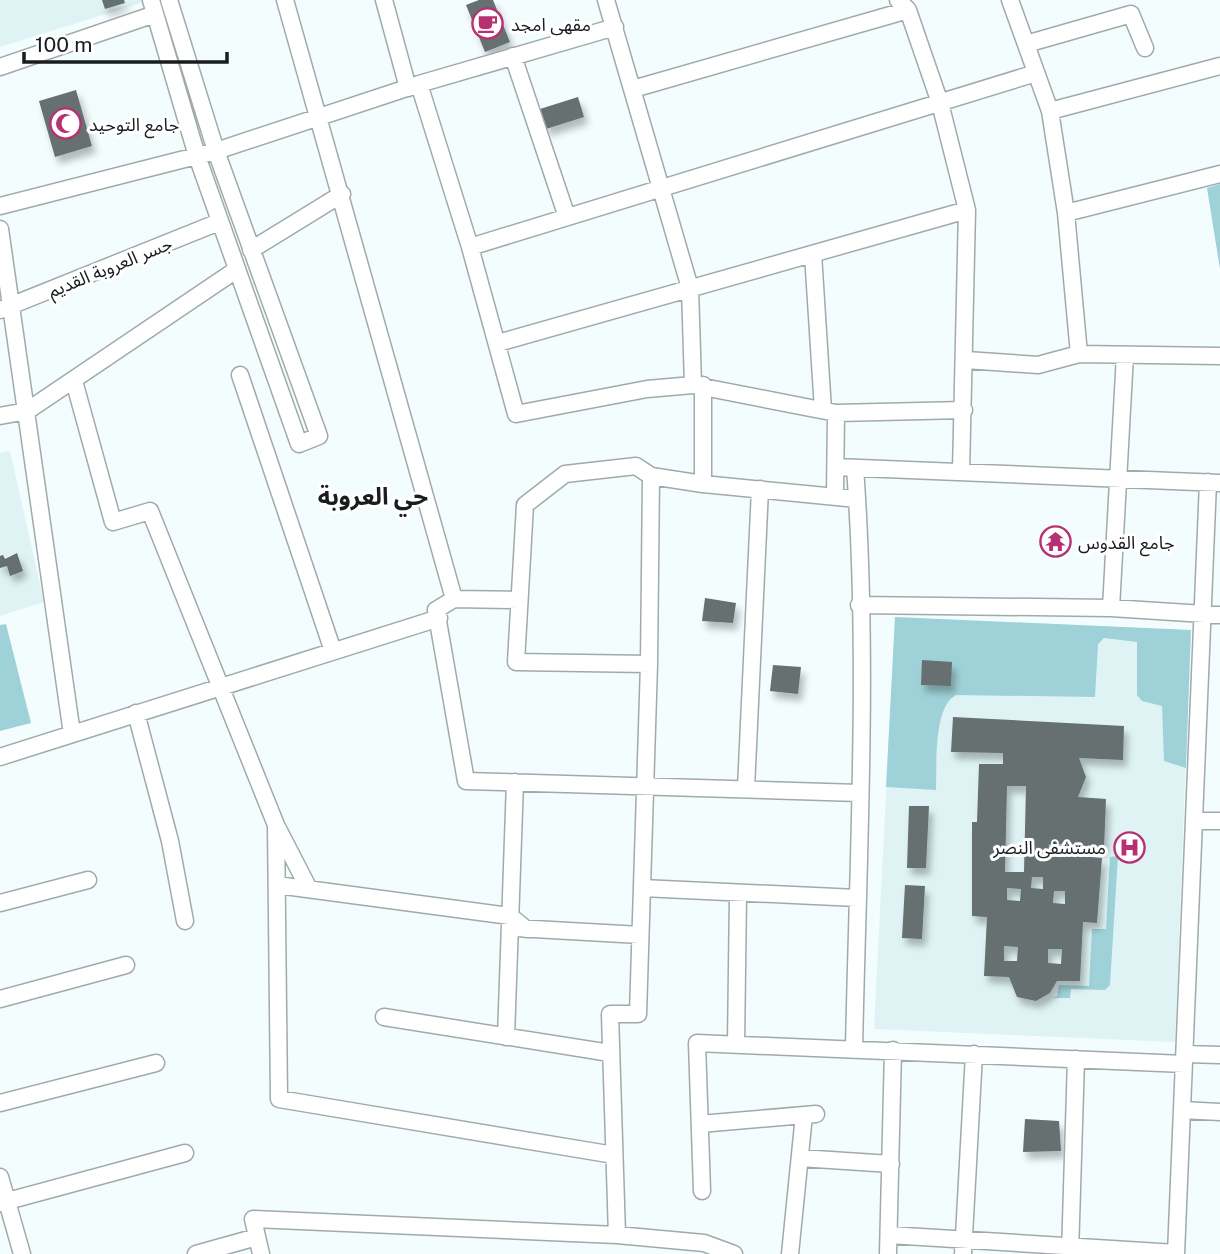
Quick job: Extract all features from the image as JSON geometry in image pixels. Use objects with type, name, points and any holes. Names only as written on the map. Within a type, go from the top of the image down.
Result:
[{"type":"street","points":[[0,67],[153,7],[219,222],[299,444],[319,436],[216,151],[169,0]]},
{"type":"street","points":[[285,0],[342,194],[454,599]]},
{"type":"street","points":[[384,0],[470,247],[516,414],[647,389],[698,385],[830,411],[964,410]]},
{"type":"street","points":[[1010,0],[1050,111],[1066,213],[1079,354]]},
{"type":"street","points":[[611,1],[615,27],[690,288],[703,484]]},
{"type":"street","points":[[633,89],[897,6],[940,103],[967,210],[966,360],[961,472]]},
{"type":"street","points":[[1026,44],[1128,7],[1145,47]]},
{"type":"street","points":[[0,206],[216,151],[414,86],[615,27]]},
{"type":"street","points":[[513,56],[567,217]]},
{"type":"street","points":[[1050,111],[1220,66]]},
{"type":"street","points":[[470,247],[1036,73]]},
{"type":"street","points":[[1066,213],[1220,174]]},
{"type":"street","points":[[251,250],[342,194]]},
{"type":"street","points":[[498,343],[967,210]]},
{"type":"street","name":"جسر العروبة القديم","points":[[6,308],[219,222]]},
{"type":"street","points":[[0,229],[6,308],[27,411],[72,734]]},
{"type":"street","points":[[813,254],[836,467],[835,495]]},
{"type":"street","points":[[0,416],[27,411],[236,270]]},
{"type":"street","points":[[966,360],[1038,365],[1079,354],[1220,356]]},
{"type":"street","points":[[1111,608],[1125,355]]},
{"type":"street","points":[[240,375],[333,651]]},
{"type":"street","points":[[74,381],[113,522],[150,511],[276,825],[309,889]]},
{"type":"street","points":[[649,664],[516,662],[525,505],[565,474],[636,466],[651,476],[703,484],[857,499]]},
{"type":"street","points":[[836,467],[1214,482],[1203,614],[1176,1254],[963,1247],[889,1235]]},
{"type":"street","points":[[854,1048],[859,793],[859,605],[855,468]]},
{"type":"street","points":[[617,1235],[610,1014],[638,1014],[649,664],[651,476]]},
{"type":"street","points":[[746,788],[760,489]]},
{"type":"street","points":[[518,600],[454,599],[436,610],[466,780],[859,793]]},
{"type":"street","points":[[859,605],[1111,608],[1220,615]]},
{"type":"street","points":[[0,757],[439,618]]},
{"type":"street","points":[[136,713],[170,841],[185,921]]},
{"type":"street","points":[[506,1037],[515,924],[515,782]]},
{"type":"street","points":[[1194,821],[1220,821]]},
{"type":"street","points":[[276,825],[279,1099],[614,1155]]},
{"type":"street","points":[[0,903],[88,880]]},
{"type":"street","points":[[277,885],[515,924],[640,935]]},
{"type":"street","points":[[642,888],[857,898]]},
{"type":"street","points":[[736,1044],[737,894]]},
{"type":"street","points":[[0,999],[126,965]]},
{"type":"street","points":[[384,1017],[610,1053]]},
{"type":"street","points":[[702,1191],[697,1042],[1076,1059],[1184,1059],[1220,1055]]},
{"type":"street","points":[[888,1254],[893,1050]]},
{"type":"street","points":[[963,1247],[974,1054]]},
{"type":"street","points":[[1070,1250],[1076,1059]]},
{"type":"street","points":[[0,1104],[156,1063]]},
{"type":"street","points":[[1182,1110],[1220,1112]]},
{"type":"street","points":[[700,1124],[810,1114],[800,1158],[790,1254]]},
{"type":"street","points":[[4,1203],[185,1153]]},
{"type":"street","points":[[800,1158],[891,1164]]},
{"type":"street","points":[[0,1177],[4,1203],[22,1254]]},
{"type":"street","points":[[261,1254],[253,1219],[617,1235],[704,1243],[734,1254]]},
{"type":"street","points":[[196,1254],[257,1237]]},
{"type":"shaded area","points":[[0,0],[143,0],[144,2],[0,47]]},
{"type":"shaded area","points":[[1220,184],[1220,269],[1207,188]]},
{"type":"shaded area","points":[[10,451],[44,602],[0,616],[0,453]]},
{"type":"shaded area","points":[[895,617],[1191,630],[1175,1042],[874,1029]]},
{"type":"shaded area","points":[[895,617],[1191,630],[1186,768],[1164,761],[1162,706],[1142,701],[1137,695],[1137,642],[1104,638],[1098,644],[1095,697],[956,695],[943,711],[940,724],[936,790],[886,787]]},
{"type":"shaded area","points":[[6,624],[31,723],[0,731],[0,625]]},
{"type":"shaded area","points":[[1118,856],[1110,985],[1105,990],[1071,989],[1070,998],[1052,998],[1057,996],[1059,985],[1089,986],[1092,929],[1106,929],[1110,857]]},
{"type":"building","points":[[102,0],[124,0],[125,3],[105,9]]},
{"type":"building","name":"مقهى امجد","points":[[479,0],[493,0],[510,42],[485,52],[466,5]]},
{"type":"building","name":"جامع التوحيد","points":[[76,90],[92,146],[55,157],[39,101]]},
{"type":"building","points":[[578,97],[584,117],[546,129],[540,109]]},
{"type":"building","points":[[17,553],[23,571],[10,576],[7,566],[0,568],[0,556],[3,555],[5,559]]},
{"type":"building","points":[[705,598],[736,603],[733,623],[702,621]]},
{"type":"building","points":[[922,660],[952,662],[951,686],[921,685]]},
{"type":"building","points":[[773,665],[801,667],[798,694],[770,691]]},
{"type":"building","points":[[953,717],[1124,726],[1123,760],[1079,758],[1086,777],[1078,797],[1106,799],[1104,849],[1082,847],[1081,856],[1102,858],[1097,923],[1083,922],[1080,981],[1057,981],[1050,993],[1036,1001],[1017,997],[1009,977],[984,976],[987,917],[972,916],[972,822],[977,822],[979,764],[1003,764],[1003,753],[951,752]],"holes":[[[1007,786],[1026,786],[1024,872],[1005,872]],[[1049,844],[1063,844],[1062,857],[1048,856]],[[1032,877],[1043,877],[1043,889],[1031,888]],[[1007,888],[1021,889],[1020,901],[1007,900]],[[1054,891],[1065,891],[1065,904],[1053,903]],[[1004,946],[1018,947],[1017,961],[1004,961]],[[1048,949],[1062,949],[1061,964],[1048,963]]]},
{"type":"building","points":[[909,806],[929,806],[926,868],[907,868]]},
{"type":"building","points":[[905,885],[925,886],[922,939],[902,938]]},
{"type":"building","points":[[1025,1119],[1059,1121],[1061,1151],[1023,1152]]},
{"type":"place","name":"مقهى امجد","points":[[488,24]]},
{"type":"place","name":"جامع التوحيد","points":[[66,124]]},
{"type":"place","name":"جامع القدوس","points":[[1055,542]]},
{"type":"place","name":"مستشفى النصر","points":[[1129,847]]},
{"type":"district","name":"حي العروبة","points":[[373,496]]}]
